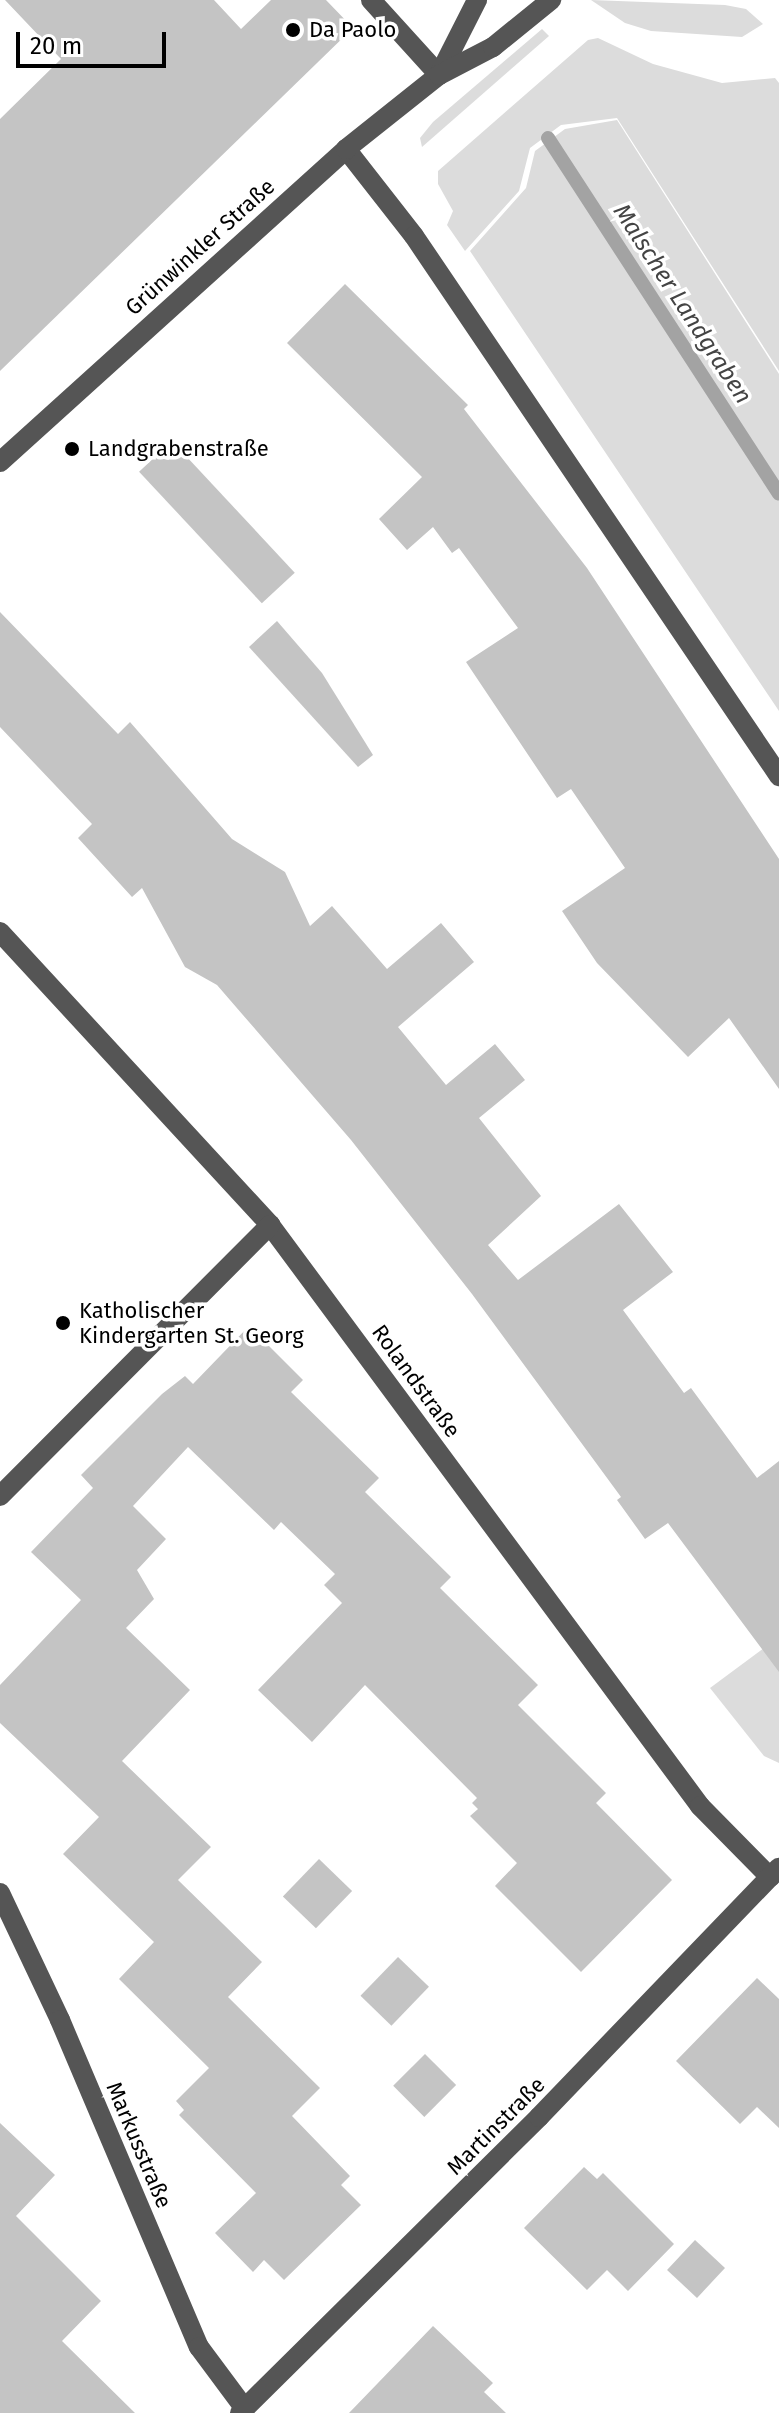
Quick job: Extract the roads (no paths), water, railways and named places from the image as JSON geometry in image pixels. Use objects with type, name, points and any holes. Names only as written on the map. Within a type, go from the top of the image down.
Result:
[{"type":"street","points":[[371,0],[439,75]]},
{"type":"street","name":"Grünwinkler Straße","points":[[439,75],[477,0]]},
{"type":"street","name":"Grünwinkler Straße","points":[[0,462],[346,149],[439,75],[493,47],[551,0]]},
{"type":"street","points":[[346,149],[414,236],[779,776]]},
{"type":"street","name":"Rolandstraße","points":[[0,932],[270,1225],[700,1806],[774,1872]]},
{"type":"street","points":[[0,1496],[270,1225]]},
{"type":"street","name":"Martinstraße","points":[[242,2411],[539,2117],[774,1872]]},
{"type":"street","name":"Markusstraße","points":[[0,1893],[60,2020],[199,2347],[242,2411]]},
{"type":"waterway","name":"Malscher Landgraben","points":[[548,138],[779,494]]},
{"type":"place","name":"Da Paolo","points":[[293,30]]},
{"type":"place","name":"Landgrabenstraße","points":[[72,449]]},
{"type":"place","name":"Katholischer Kindergarten St. Georg","points":[[63,1323]]}]
